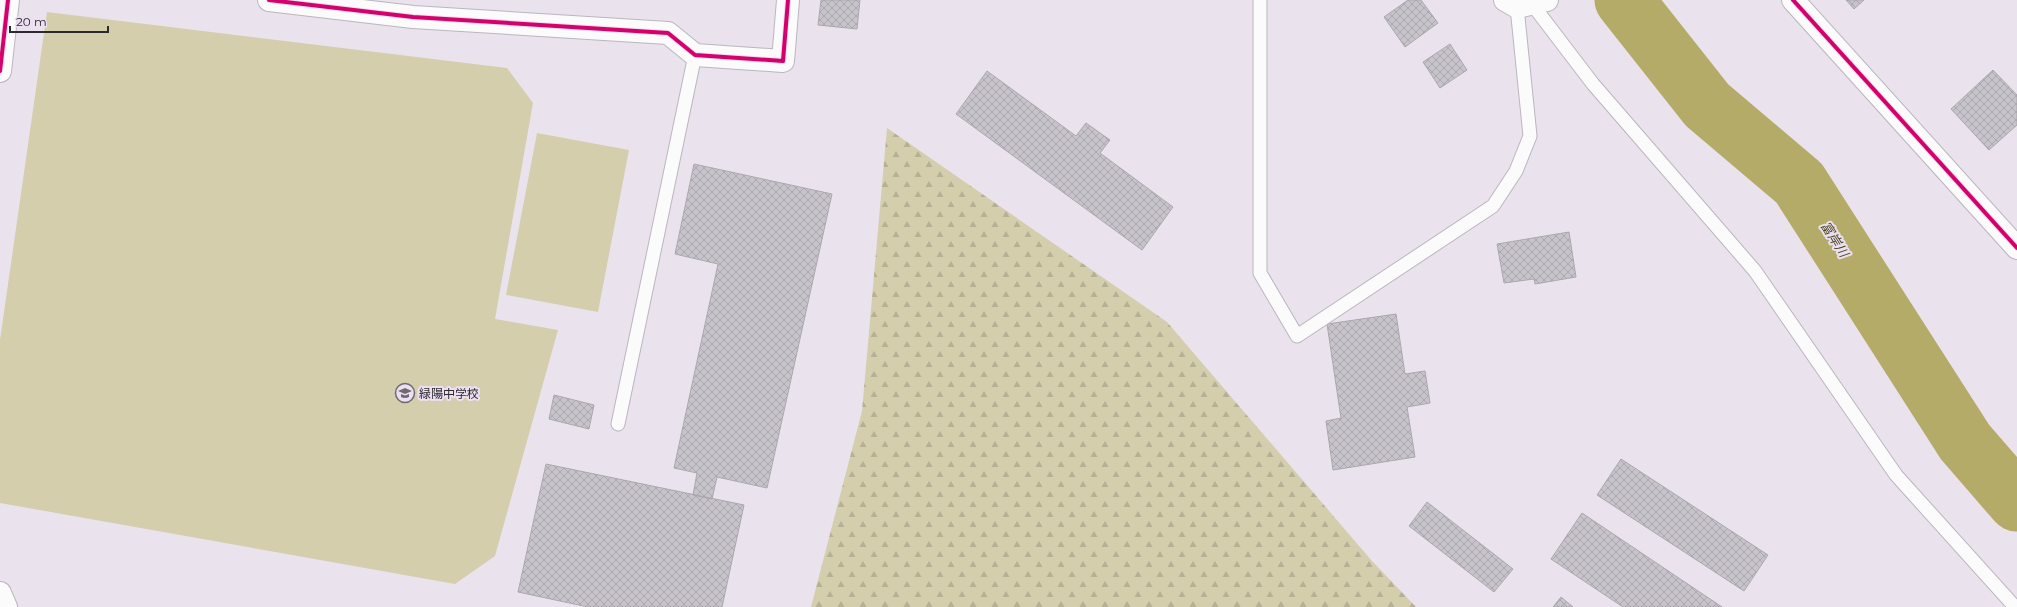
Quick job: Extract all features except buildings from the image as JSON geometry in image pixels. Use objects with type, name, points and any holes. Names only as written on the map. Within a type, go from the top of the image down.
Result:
[{"type":"street","points":[[0,71],[8,0]]},
{"type":"street","points":[[269,0],[413,16],[668,33],[695,55],[783,61],[788,0]]},
{"type":"street","points":[[1792,0],[2017,248]]},
{"type":"street","points":[[0,593],[6,607]]},
{"type":"lane","points":[[1260,0],[1260,273],[1297,336],[1493,206],[1516,171],[1530,136],[1525,3]]},
{"type":"lane","points":[[1525,3],[1754,271],[1896,475],[2015,607]]},
{"type":"lane","points":[[618,424],[695,55]]},
{"type":"green space","points":[[47,12],[507,68],[533,103],[495,319],[558,330],[495,556],[455,584],[0,503],[0,340]]},
{"type":"green space","points":[[887,128],[1167,322],[1372,561],[1416,607],[811,607],[862,411]]},
{"type":"green space","points":[[537,133],[629,150],[598,312],[506,295]]},
{"type":"waterway","name":"富岸川","points":[[1624,0],[1707,105],[1799,183],[1965,442],[2017,502]]},
{"type":"cycle path","points":[[0,71],[8,0]]},
{"type":"cycle path","points":[[269,0],[413,17],[668,33],[695,55],[783,61],[788,0]]},
{"type":"cycle path","points":[[1793,0],[2017,248]]},
{"type":"place","name":"緑陽中学校","points":[[405,393]]}]
